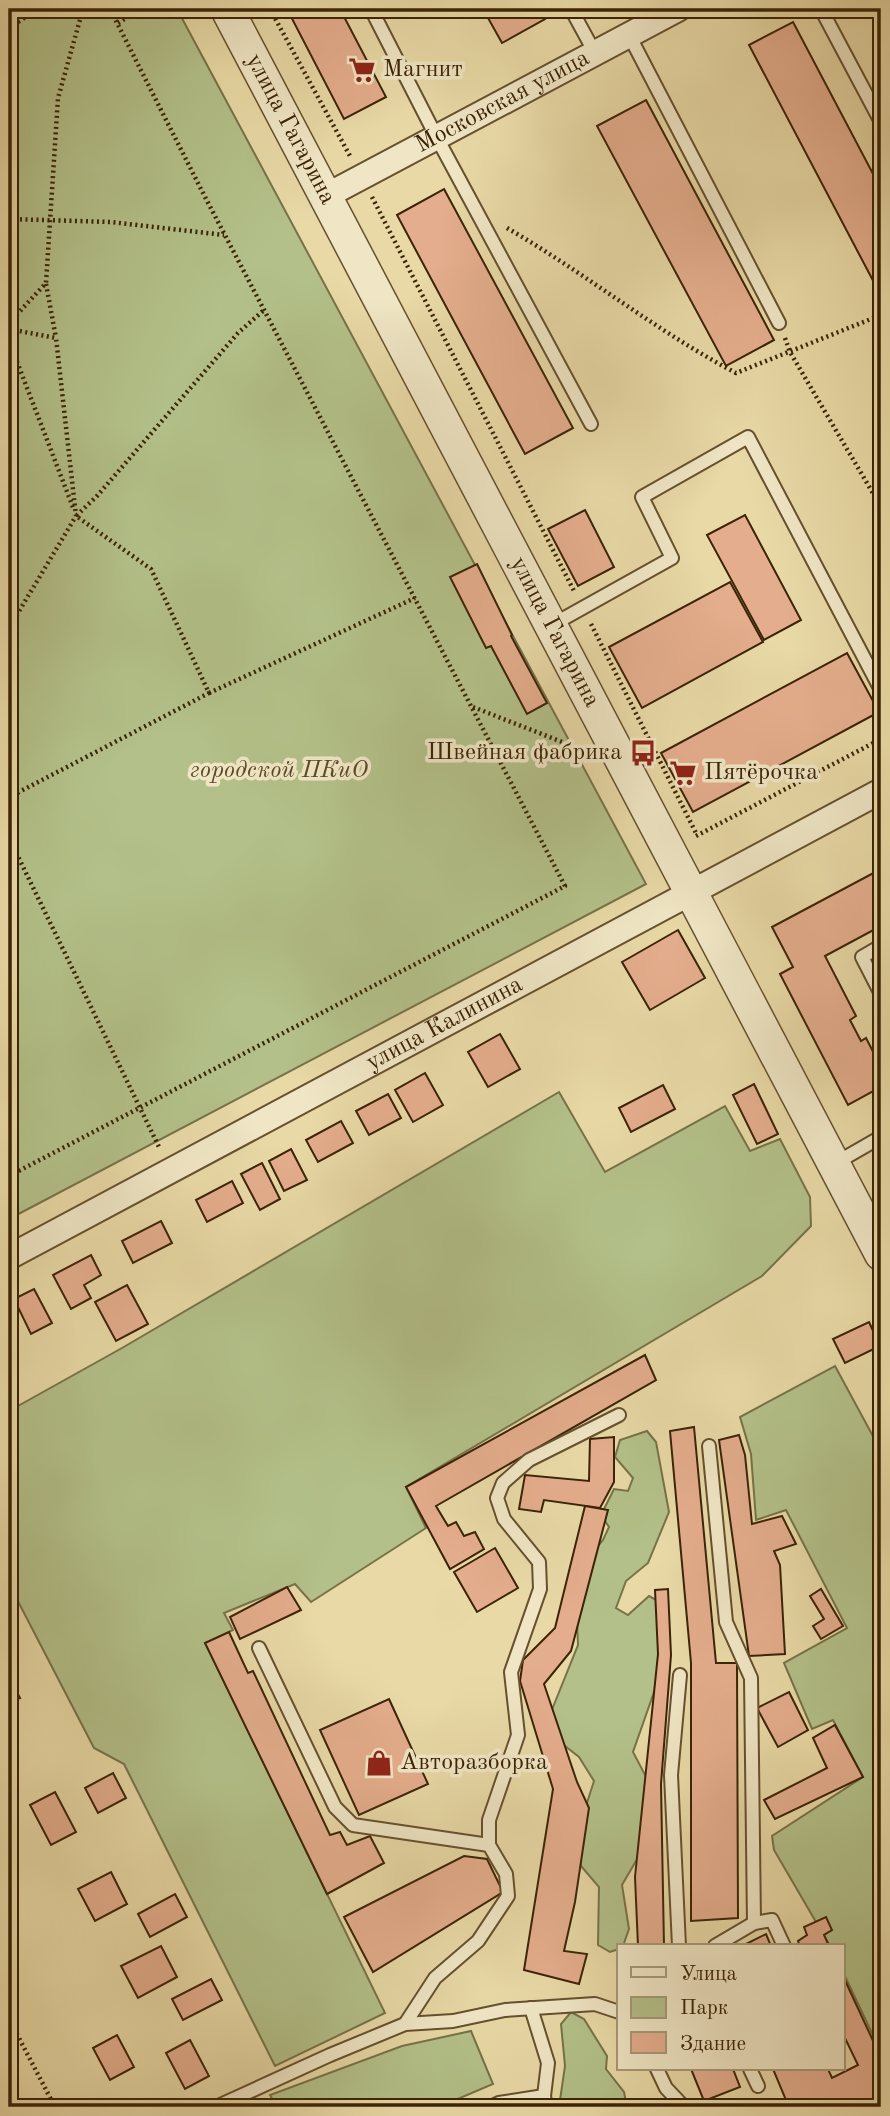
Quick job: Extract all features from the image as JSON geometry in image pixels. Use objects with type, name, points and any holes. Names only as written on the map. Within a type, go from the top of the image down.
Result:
[{"type":"street","name":"улица Гагарина","points":[[227,9],[879,1245]]},
{"type":"street","name":"Московская улица","points":[[326,195],[678,9]]},
{"type":"street","name":"улица Калинина","points":[[9,1257],[881,791]]},
{"type":"lane","points":[[370,9],[591,424]]},
{"type":"lane","points":[[571,9],[595,53]]},
{"type":"lane","points":[[821,9],[881,122]]},
{"type":"lane","points":[[629,35],[779,323]]},
{"type":"lane","points":[[551,625],[672,558],[642,497],[748,437],[881,690]]},
{"type":"lane","points":[[881,946],[862,957],[881,994]]},
{"type":"lane","points":[[834,1164],[881,1137]]},
{"type":"lane","points":[[405,2024],[435,1978],[478,1941],[508,1896],[506,1874],[489,1845],[489,1820],[518,1735],[511,1672],[540,1589],[539,1562],[503,1519],[497,1498],[503,1483],[530,1460],[619,1415]]},
{"type":"lane","points":[[709,1446],[726,1622],[751,1678],[754,1923]]},
{"type":"lane","points":[[259,1648],[335,1807],[353,1825],[489,1845]]},
{"type":"lane","points":[[680,1675],[671,1775],[680,1944]]},
{"type":"lane","points":[[718,1944],[754,1923],[772,1920],[783,1944]]},
{"type":"lane","points":[[216,2107],[405,2024],[453,2021],[505,2010],[595,2004],[616,2007]]},
{"type":"lane","points":[[491,2107],[499,2103],[545,2102],[548,2063],[531,2008]]},
{"type":"lane","points":[[657,2070],[666,2088],[684,2107]]},
{"type":"lane","points":[[750,2070],[758,2086]]},
{"type":"path","points":[[9,28],[38,9]]},
{"type":"path","points":[[76,516],[56,338],[46,283],[58,99],[83,9]]},
{"type":"path","points":[[9,1176],[565,886],[110,9]]},
{"type":"path","points":[[118,23],[141,9]]},
{"type":"path","points":[[270,9],[360,176],[697,835]]},
{"type":"path","points":[[475,210],[545,250],[706,358],[736,373],[881,315]]},
{"type":"path","points":[[9,219],[111,222],[225,235]]},
{"type":"path","points":[[9,323],[46,283]]},
{"type":"path","points":[[9,650],[10,627],[76,516],[97,496],[239,333],[264,310]]},
{"type":"path","points":[[9,329],[56,338]]},
{"type":"path","points":[[9,341],[76,516],[151,569],[209,693]]},
{"type":"path","points":[[790,352],[881,507]]},
{"type":"path","points":[[9,800],[19,792],[209,693],[415,598]]},
{"type":"path","points":[[472,707],[625,766]]},
{"type":"path","points":[[669,851],[881,739]]},
{"type":"path","points":[[9,838],[159,1147]]},
{"type":"path","points":[[9,2019],[55,2107]]},
{"type":"green space","name":"городской ПКиО","points":[[9,9],[177,9],[646,884],[9,1219]]},
{"type":"green space","points":[[559,1092],[605,1172],[725,1106],[750,1151],[780,1139],[810,1197],[811,1226],[762,1276],[406,1487],[426,1528],[311,1602],[295,1584],[224,1613],[233,1630],[205,1643],[385,2013],[275,2066],[124,1764],[94,1748],[9,1584],[9,1411],[122,1348]]},
{"type":"green space","points":[[835,1366],[881,1451],[879,2048],[844,1974],[844,1944],[829,1944],[774,1850],[772,1836],[863,1777],[833,1720],[812,1729],[784,1663],[847,1628],[786,1510],[756,1520],[751,1454],[740,1417]]},
{"type":"green space","points":[[647,1431],[656,1442],[669,1512],[648,1563],[626,1581],[616,1608],[628,1615],[649,1596],[662,1603],[666,1658],[633,1752],[653,1790],[643,1849],[622,1885],[629,1929],[624,1944],[617,1944],[617,1950],[610,1952],[598,1945],[599,1887],[581,1866],[576,1837],[594,1781],[579,1757],[556,1739],[551,1712],[578,1645],[575,1574],[603,1540],[609,1527],[601,1515],[614,1489],[628,1491],[633,1478],[615,1457],[620,1440]]},
{"type":"green space","points":[[571,2012],[584,2019],[607,2056],[606,2069],[624,2092],[627,2107],[559,2107],[565,2066],[561,2024]]},
{"type":"green space","points":[[471,2031],[493,2084],[439,2107],[277,2107],[270,2095],[402,2046]]},
{"type":"building","points":[[287,9],[340,9],[386,97],[344,119]]},
{"type":"building","points":[[483,9],[540,9],[545,19],[502,43]]},
{"type":"building","points":[[793,22],[881,189],[879,292],[749,45]]},
{"type":"building","points":[[646,100],[774,340],[726,366],[597,126]]},
{"type":"building","points":[[444,189],[573,428],[525,454],[397,215]]},
{"type":"building","points":[[585,510],[614,567],[578,586],[548,529]]},
{"type":"building","points":[[745,515],[801,620],[764,640],[707,535]]},
{"type":"building","points":[[477,564],[547,703],[527,714],[491,646],[486,648],[450,577]]},
{"type":"building","points":[[730,582],[763,642],[642,708],[609,647]]},
{"type":"building","points":[[847,653],[879,712],[693,812],[661,753]]},
{"type":"building","points":[[881,869],[881,926],[825,956],[856,1016],[850,1020],[861,1041],[866,1038],[881,1067],[881,1087],[848,1105],[780,974],[793,967],[772,927]]},
{"type":"building","points":[[678,930],[705,978],[650,1010],[622,962]]},
{"type":"building","points":[[500,1034],[520,1069],[488,1087],[468,1052]]},
{"type":"building","points":[[425,1073],[443,1105],[413,1122],[395,1090]]},
{"type":"building","points":[[754,1084],[778,1134],[757,1144],[733,1095]]},
{"type":"building","points":[[663,1085],[675,1109],[631,1132],[619,1108]]},
{"type":"building","points":[[388,1094],[401,1118],[369,1135],[356,1111]]},
{"type":"building","points":[[341,1121],[353,1143],[318,1162],[306,1140]]},
{"type":"building","points":[[291,1149],[307,1180],[284,1191],[269,1161]]},
{"type":"building","points":[[262,1163],[280,1199],[260,1210],[241,1174]]},
{"type":"building","points":[[232,1181],[243,1203],[207,1222],[196,1200]]},
{"type":"building","points":[[161,1221],[172,1243],[133,1263],[122,1241]]},
{"type":"building","points":[[91,1255],[101,1275],[84,1285],[91,1298],[71,1309],[53,1275]]},
{"type":"building","points":[[127,1285],[148,1324],[116,1341],[95,1302]]},
{"type":"building","points":[[34,1289],[52,1323],[31,1334],[14,1299]]},
{"type":"building","points":[[869,1322],[880,1346],[845,1363],[833,1339]]},
{"type":"building","points":[[9,1332],[17,1347],[9,1351]]},
{"type":"building","points":[[645,1355],[656,1380],[436,1506],[448,1526],[456,1522],[464,1536],[475,1532],[484,1549],[450,1569],[406,1487]]},
{"type":"building","points":[[694,1427],[716,1663],[737,1663],[738,1918],[691,1921],[691,1663],[670,1431]]},
{"type":"building","points":[[739,1435],[745,1455],[752,1524],[782,1516],[796,1544],[774,1551],[780,1565],[785,1654],[749,1656],[719,1440]]},
{"type":"building","points":[[614,1437],[614,1482],[600,1508],[544,1500],[541,1512],[519,1509],[525,1475],[589,1481],[590,1439]]},
{"type":"building","points":[[585,1506],[608,1510],[571,1651],[544,1684],[577,1782],[589,1808],[575,1902],[564,1951],[587,1954],[579,1984],[524,1970],[553,1789],[520,1681],[523,1660],[555,1628]]},
{"type":"building","points":[[495,1548],[518,1588],[477,1612],[454,1572]]},
{"type":"building","points":[[287,1587],[301,1610],[240,1639],[230,1617]]},
{"type":"building","points":[[668,1589],[671,1655],[661,1784],[664,1944],[638,1944],[635,1877],[658,1654],[655,1590]]},
{"type":"building","points":[[821,1589],[843,1626],[821,1639],[813,1626],[824,1619],[810,1596]]},
{"type":"building","points":[[229,1632],[248,1673],[253,1671],[330,1835],[340,1832],[347,1845],[370,1836],[384,1863],[327,1894],[205,1643]]},
{"type":"building","points":[[9,1677],[20,1698],[9,1703]]},
{"type":"building","points":[[789,1692],[808,1730],[778,1747],[757,1708]]},
{"type":"building","points":[[389,1699],[428,1784],[359,1815],[320,1730]]},
{"type":"building","points":[[835,1725],[863,1777],[775,1819],[764,1800],[827,1768],[813,1738]]},
{"type":"building","points":[[113,1773],[126,1798],[98,1813],[85,1788]]},
{"type":"building","points":[[55,1792],[76,1832],[51,1845],[30,1805]]},
{"type":"building","points":[[464,1856],[487,1859],[503,1892],[373,1972],[344,1917]]},
{"type":"building","points":[[111,1872],[127,1904],[95,1921],[78,1889]]},
{"type":"building","points":[[175,1894],[187,1917],[150,1937],[138,1914]]},
{"type":"building","points":[[826,1917],[832,1930],[824,1935],[828,1944],[799,1944],[798,1941],[807,1935],[804,1927]]},
{"type":"building","points":[[766,1934],[770,1944],[746,1944]]},
{"type":"building","points":[[161,1946],[177,1977],[138,1998],[121,1966]]},
{"type":"building","points":[[844,1978],[881,2058],[881,2107],[774,2107],[786,2100],[773,2070],[828,2070],[832,2078],[858,2065],[844,2036]]},
{"type":"building","points":[[211,1979],[222,2000],[183,2020],[172,1999]]},
{"type":"building","points":[[117,2035],[134,2067],[110,2080],[93,2048]]},
{"type":"building","points":[[190,2040],[209,2076],[185,2089],[166,2053]]},
{"type":"building","points":[[691,2070],[733,2070],[740,2087],[704,2101]]},
{"type":"place","name":"Магнит","points":[[362,70]]},
{"type":"place","name":"Швейная фабрика","points":[[643,753]]},
{"type":"place","name":"Пятёрочка","points":[[683,773]]},
{"type":"place","name":"Авторазборка","points":[[379,1763]]}]
